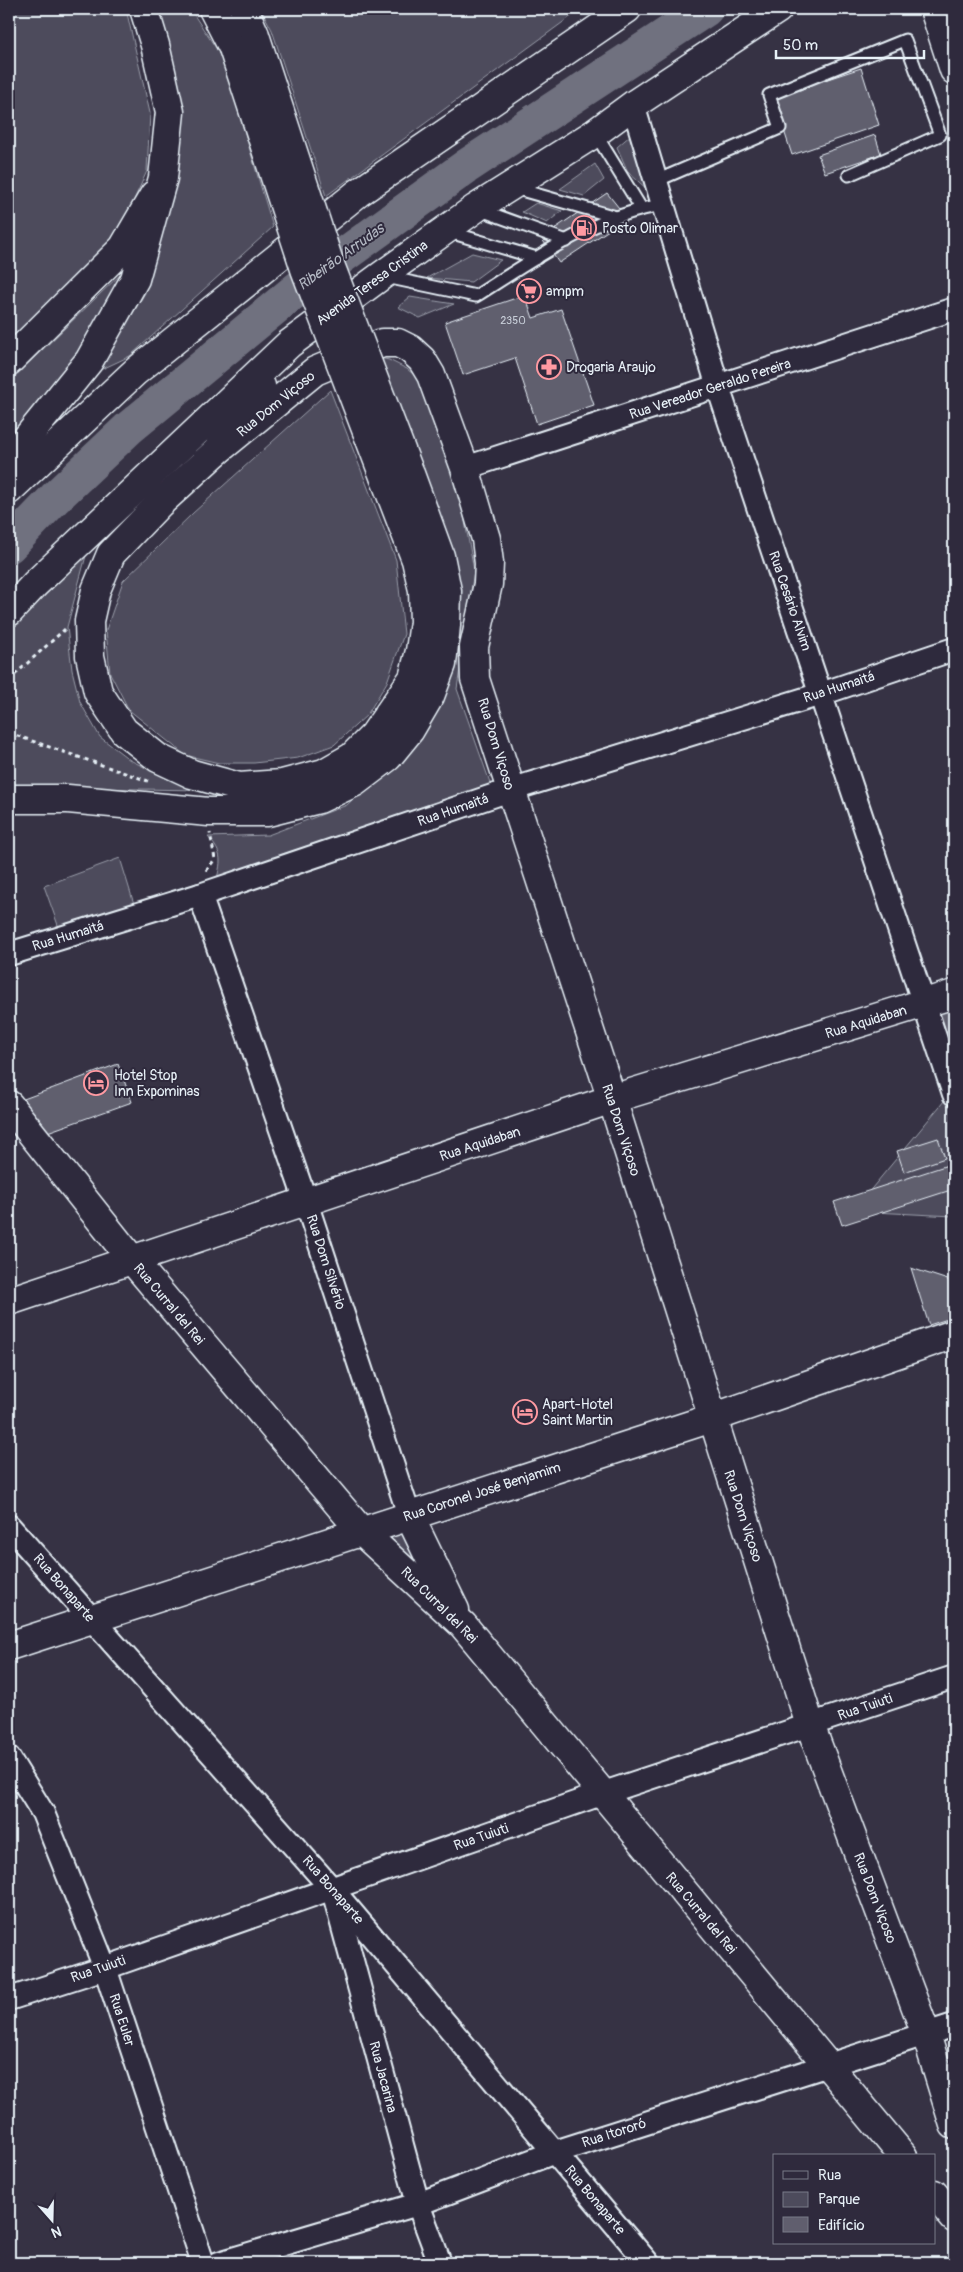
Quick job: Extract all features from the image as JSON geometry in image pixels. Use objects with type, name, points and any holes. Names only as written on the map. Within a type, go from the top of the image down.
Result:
[{"type":"main road","points":[[9,460],[89,361],[135,279],[163,178],[170,112],[155,45],[144,9]]},
{"type":"main road","points":[[212,9],[244,42]]},
{"type":"main road","points":[[244,9],[244,42],[329,262],[397,475],[423,590],[424,622],[420,651],[413,678],[374,735],[352,757],[324,773],[282,784],[239,787],[192,774],[158,758],[124,730],[98,692],[90,656],[89,621],[96,590],[111,554],[159,504],[217,451],[290,344]]},
{"type":"main road","points":[[9,490],[134,372],[358,193],[626,9]]},
{"type":"main road","name":"Avenida Teresa Cristina","points":[[9,612],[35,584],[290,344],[476,208],[595,133],[633,105],[778,9]]},
{"type":"main road","points":[[934,9],[954,70]]},
{"type":"main road","points":[[9,361],[123,248],[163,178]]},
{"type":"main road","name":"Rua Dom Viçoso","points":[[217,451],[316,371],[382,343],[398,343],[410,349],[422,360],[432,375],[465,468],[486,539],[489,563],[488,584],[474,647],[475,679],[612,1099],[810,1725],[926,2034],[954,2125]]},
{"type":"main road","points":[[9,799],[68,799],[209,812],[268,812],[319,799],[355,782],[388,757],[410,730],[430,696],[442,664],[446,624],[447,591],[440,556],[397,475]]},
{"type":"main road","name":"Rua Aquidaban","points":[[9,1301],[612,1099],[954,994]]},
{"type":"main road","name":"Rua Curral del Rei","points":[[9,1105],[133,1261],[362,1532],[463,1625],[901,2154]]},
{"type":"main road","name":"Rua Coronel José Benjamim","points":[[9,1646],[712,1418],[954,1334]]},
{"type":"main road","name":"Rua Dom Silvério","points":[[409,1515],[463,1625]]},
{"type":"main road","points":[[936,2196],[954,2218]]},
{"type":"street","name":"Rua Cesário Alvim","points":[[633,105],[656,181],[652,207],[718,387],[954,1094]]},
{"type":"street","name":"Rua Vereador Geraldo Pereira","points":[[465,468],[954,309]]},
{"type":"street","name":"Rua Humaitá","points":[[9,954],[200,895],[510,790],[821,694],[954,649]]},
{"type":"street","name":"Rua Dom Silvério","points":[[200,895],[306,1202],[409,1515]]},
{"type":"street","name":"Rua Bonaparte","points":[[9,1526],[332,1889],[648,2263]]},
{"type":"street","name":"Rua Tuiuti","points":[[9,1999],[104,1968],[602,1794],[954,1677]]},
{"type":"street","name":"Rua Euler","points":[[9,1758],[43,1813],[104,1968],[203,2263]]},
{"type":"street","name":"Rua Jacarina","points":[[332,1889],[418,2204],[440,2263]]},
{"type":"street","name":"Rua Itororó","points":[[219,2263],[418,2204],[555,2152],[954,2025]]},
{"type":"lane","points":[[656,181],[780,128],[769,95],[906,40],[940,135],[848,175]]},
{"type":"lane","points":[[381,276],[476,296],[568,241],[616,218],[652,207],[595,133]]},
{"type":"lane","points":[[510,187],[616,218]]},
{"type":"lane","points":[[476,208],[568,241]]},
{"type":"lane","points":[[444,231],[538,258]]},
{"type":"path","points":[[9,680],[67,627],[89,621]]},
{"type":"green space","points":[[12,9],[126,9],[150,113],[147,171],[115,242],[9,344],[9,31]]},
{"type":"green space","points":[[158,9],[190,9],[222,57],[273,227],[130,356],[98,371],[145,293],[174,176]]},
{"type":"green space","points":[[261,9],[581,9],[326,196],[272,30]]},
{"type":"green space","points":[[632,134],[649,191],[628,172],[617,147]]},
{"type":"green space","points":[[595,164],[604,180],[584,196],[560,189]]},
{"type":"green space","points":[[536,203],[562,211],[547,223],[522,212]]},
{"type":"green space","points":[[472,253],[501,260],[471,282],[427,278]]},
{"type":"green space","points":[[126,269],[80,356],[9,439],[9,382]]},
{"type":"green space","points":[[410,297],[454,304],[420,318],[398,307]]},
{"type":"green space","points":[[375,357],[389,360],[407,369],[424,383],[458,484],[474,570],[457,689],[493,791],[216,883],[220,858],[217,849],[208,837],[268,835],[347,805],[396,758],[436,686]]},
{"type":"green space","points":[[330,390],[396,560],[404,634],[387,682],[367,715],[334,745],[298,758],[254,763],[219,763],[185,755],[129,710],[110,673],[106,630],[123,581],[193,513]]},
{"type":"green space","points":[[87,552],[67,627],[72,670],[80,702],[100,737],[130,760],[162,776],[203,790],[9,787],[9,631]]},
{"type":"green space","points":[[120,858],[134,904],[59,928],[44,886]]},
{"type":"green space","points":[[954,1089],[954,1216],[853,1211]]},
{"type":"green space","points":[[404,1527],[437,1589],[379,1537]]},
{"type":"building","points":[[861,68],[879,125],[792,155],[773,97]]},
{"type":"building","points":[[875,135],[881,154],[825,173],[818,155]]},
{"type":"building","name":"Posto Olimar","points":[[607,193],[627,218],[559,263],[541,238]]},
{"type":"building","name":"Drogaria Araujo","points":[[525,295],[533,318],[561,309],[594,405],[537,424],[515,358],[463,375],[445,322]]},
{"type":"building","points":[[954,1006],[954,1063],[937,1012]]},
{"type":"building","name":"Hotel Stop Inn Expominas","points":[[118,1064],[132,1102],[42,1134],[13,1103]]},
{"type":"building","points":[[938,1138],[945,1158],[904,1172],[897,1151]]},
{"type":"building","points":[[954,1163],[954,1189],[842,1225],[834,1202]]},
{"type":"building","points":[[911,1268],[954,1282],[954,1317],[929,1325]]},
{"type":"waterway","name":"Ribeirão Arrudas","points":[[9,546],[55,498],[129,428],[301,286],[467,166],[706,9]]},
{"type":"place","name":"Posto Olimar","points":[[584,228]]},
{"type":"place","name":"ampm","points":[[529,291]]},
{"type":"place","name":"Drogaria Araujo","points":[[549,367]]},
{"type":"place","name":"Hotel Stop Inn Expominas","points":[[96,1083]]},
{"type":"place","name":"Apart-Hotel Saint Martin","points":[[525,1412]]}]
